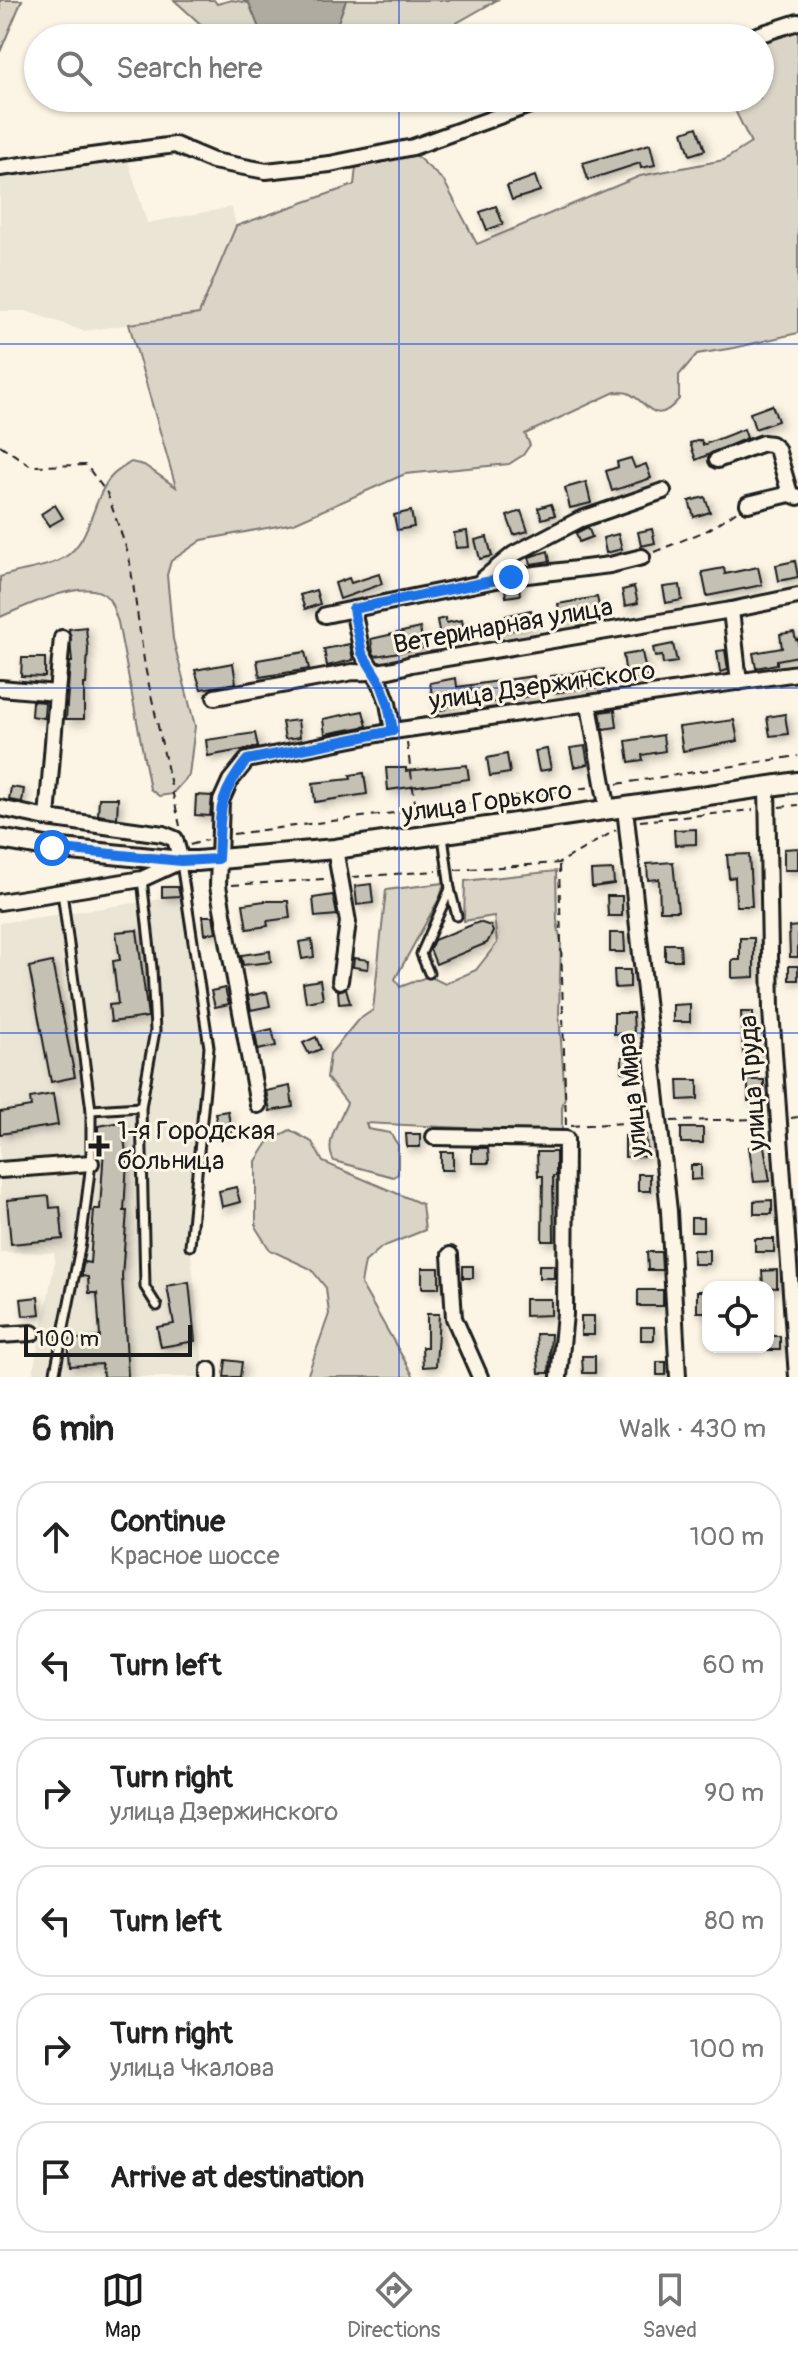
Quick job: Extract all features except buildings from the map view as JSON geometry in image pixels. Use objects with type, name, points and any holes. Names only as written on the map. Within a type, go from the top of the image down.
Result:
[{"type":"main road","name":"улица Горького","points":[[0,839],[52,848],[183,854],[218,859],[335,849],[620,814],[798,782]]},
{"type":"street","points":[[774,30],[798,22]]},
{"type":"street","points":[[0,168],[175,145],[213,161],[266,171],[330,164],[413,147],[510,112]]},
{"type":"street","points":[[717,460],[763,443],[777,449],[794,496],[748,504]]},
{"type":"street","points":[[478,583],[514,554],[579,520],[663,491]]},
{"type":"street","points":[[325,615],[478,583],[610,565],[642,557]]},
{"type":"street","name":"Ветеринарная улица","points":[[215,697],[353,672],[393,670],[411,664],[798,596]]},
{"type":"street","points":[[353,609],[362,653],[399,730]]},
{"type":"street","points":[[731,610],[739,682]]},
{"type":"street","points":[[47,818],[62,638]]},
{"type":"street","name":"улица Дзержинского","points":[[219,836],[221,801],[230,781],[247,760],[399,730],[798,673]]},
{"type":"street","points":[[0,688],[57,693]]},
{"type":"street","name":"улица Мира","points":[[589,705],[604,785],[620,814],[660,1121],[669,1211],[678,1377]]},
{"type":"street","name":"улица Труда","points":[[767,786],[771,1010],[797,1377]]},
{"type":"street","points":[[0,808],[47,818],[163,834],[175,839],[183,854],[142,879],[0,902]]},
{"type":"street","points":[[219,836],[218,886],[258,1105]]},
{"type":"street","points":[[335,849],[348,922],[340,981]]},
{"type":"street","points":[[434,1137],[566,1139],[565,1314],[559,1377]]},
{"type":"street","points":[[0,1170],[91,1163]]},
{"type":"street","points":[[450,1255],[454,1318],[480,1377]]},
{"type":"street","points":[[0,1335],[32,1333]]},
{"type":"lane","points":[[443,834],[457,916]]},
{"type":"lane","points":[[183,854],[209,1047],[190,1246]]},
{"type":"lane","points":[[142,879],[155,1031],[141,1107],[145,1287],[157,1306]]},
{"type":"lane","points":[[429,973],[421,954],[450,889]]},
{"type":"lane","points":[[54,1377],[81,1243],[91,1163],[91,1110],[62,891]]},
{"type":"lane","points":[[91,1110],[141,1107]]},
{"type":"path","points":[[0,445],[31,466],[86,465],[107,493],[129,556],[145,667],[181,832]]},
{"type":"path","points":[[642,557],[708,530],[748,504]]},
{"type":"path","points":[[399,730],[416,810]]},
{"type":"path","points":[[183,854],[219,836],[798,756]]},
{"type":"path","points":[[218,886],[559,863],[620,814],[798,805]]},
{"type":"path","points":[[559,863],[566,1126],[798,1117]]},
{"type":"shaded area","points":[[0,0],[22,0],[0,52]]},
{"type":"shaded area","points":[[174,0],[249,3],[257,24],[201,24]]},
{"type":"shaded area","points":[[243,0],[346,0],[337,24],[257,24],[249,3]]},
{"type":"shaded area","points":[[346,0],[497,0],[455,24],[337,24]]},
{"type":"shaded area","points":[[798,28],[798,333],[697,354],[679,375],[679,399],[663,412],[652,411],[628,393],[615,392],[525,434],[530,445],[523,455],[509,464],[405,474],[294,523],[202,540],[171,561],[167,575],[173,639],[195,726],[189,775],[172,794],[159,796],[150,789],[118,622],[108,598],[99,592],[72,591],[0,617],[0,577],[50,564],[74,550],[105,486],[118,471],[131,462],[144,465],[176,487],[129,324],[199,314],[236,226],[354,185],[356,167],[412,152],[444,181],[477,244],[640,176],[724,160],[751,143],[736,112],[774,112],[774,37]]},
{"type":"shaded area","points":[[127,157],[147,223],[232,207],[236,226],[199,314],[84,331],[26,311],[0,311],[0,177]]},
{"type":"shaded area","points":[[556,871],[557,921],[561,943],[559,1013],[565,1097],[562,1133],[366,1123],[368,1129],[390,1133],[398,1145],[398,1174],[393,1177],[334,1161],[331,1139],[347,1103],[327,1078],[330,1054],[357,1021],[373,1010],[386,890],[444,883],[440,897],[395,979],[400,987],[429,976],[445,984],[476,970],[497,943],[494,916],[464,921],[465,881]]},
{"type":"shaded area","name":"1-я Городская больница","points":[[182,896],[204,1047],[190,1246],[204,1371],[202,1377],[32,1377],[55,1261],[54,1253],[0,1252],[0,923]]},
{"type":"shaded area","points":[[290,1130],[312,1142],[323,1162],[422,1204],[425,1230],[382,1247],[365,1262],[361,1284],[414,1377],[307,1377],[329,1314],[326,1288],[311,1269],[270,1250],[256,1228],[256,1161],[269,1141]]},
{"type":"place","name":"1-я Городская больница","points":[[99,1146]]},
{"type":"route","points":[[52,848],[181,861],[218,859],[221,801],[230,781],[247,760],[393,731],[381,684],[362,653],[353,609],[511,577]]}]
